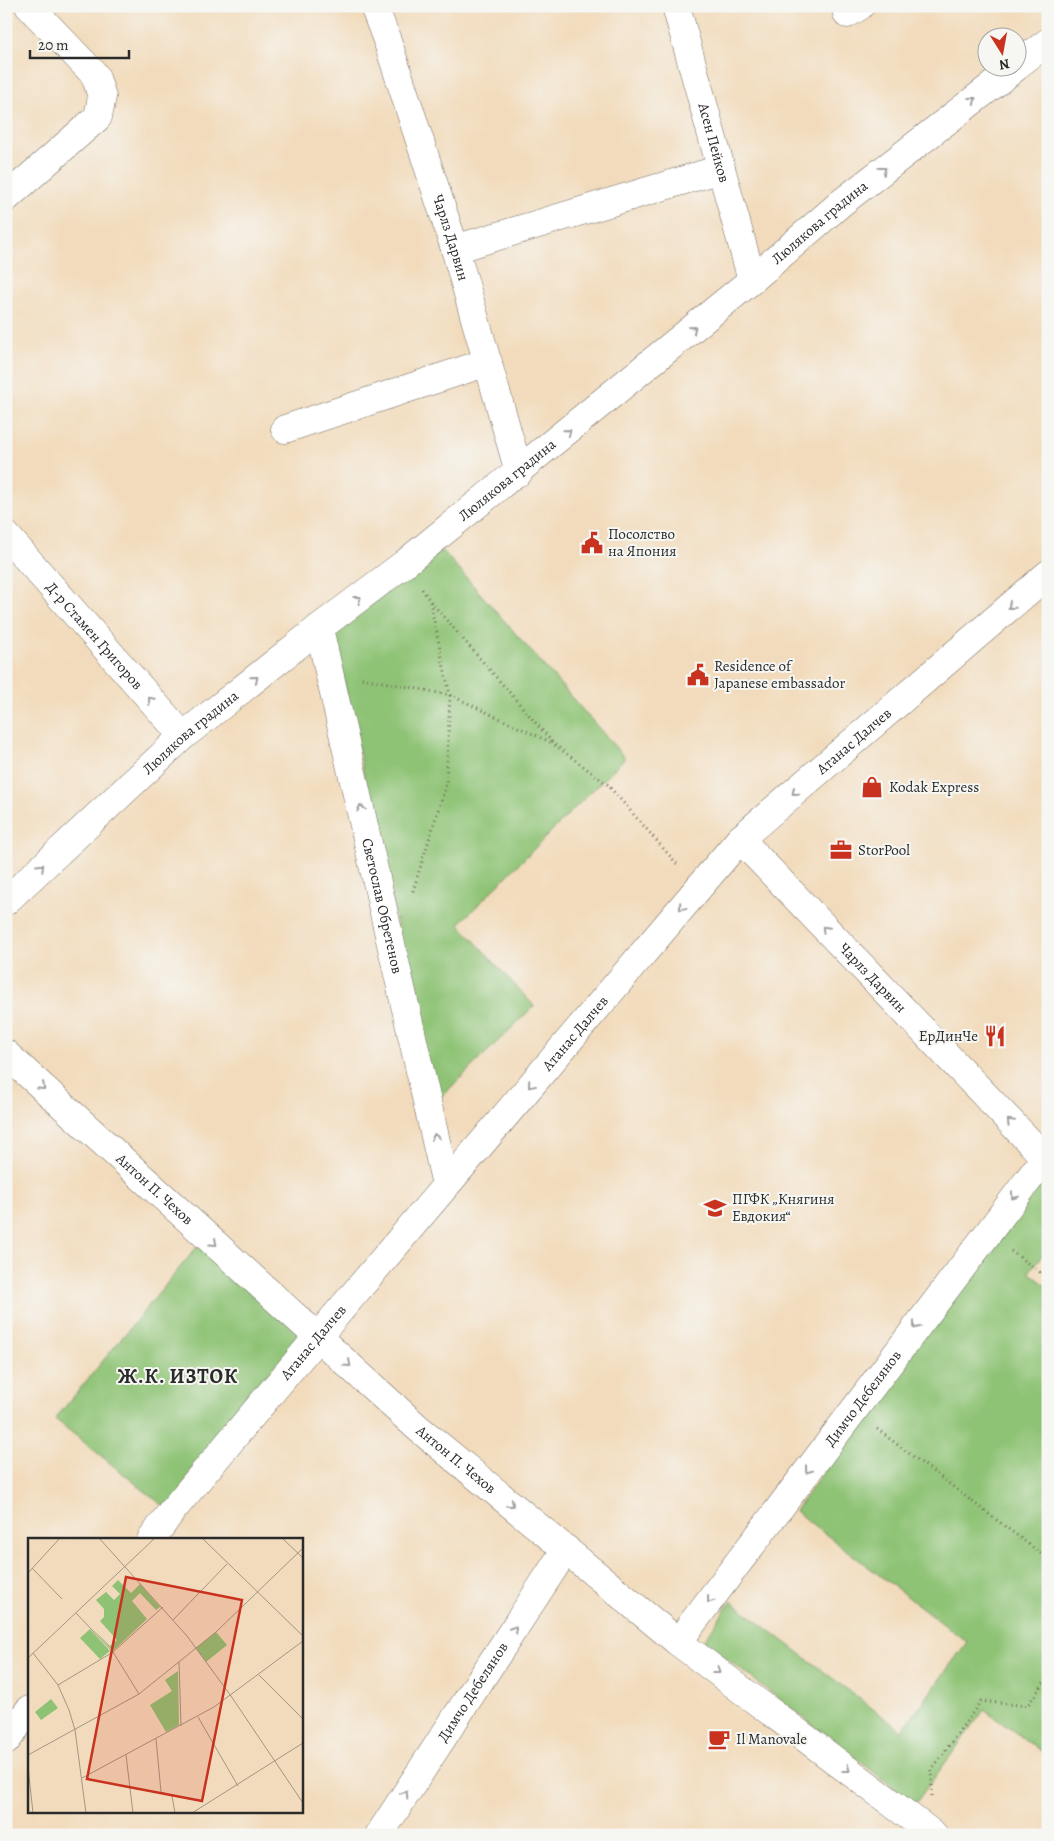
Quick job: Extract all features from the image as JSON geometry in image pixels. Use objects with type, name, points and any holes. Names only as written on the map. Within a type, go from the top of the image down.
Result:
[{"type":"street","points":[[6,198],[98,117],[102,97],[94,75],[29,6]]},
{"type":"street","name":"Чарлз Дарвин","points":[[374,6],[388,43],[455,249],[519,472]]},
{"type":"street","name":"Асен Пейков","points":[[676,6],[752,280]]},
{"type":"street","name":"Люлякова градина","points":[[1026,59],[1048,42]]},
{"type":"street","name":"Люлякова градина","points":[[6,901],[183,736],[519,472],[752,280],[841,203],[1002,78]]},
{"type":"street","points":[[455,249],[721,169]]},
{"type":"street","points":[[285,428],[488,362]]},
{"type":"street","name":"Д-р Стамен Григоров","points":[[6,535],[183,736]]},
{"type":"street","name":"Атанас Далчев","points":[[152,1538],[171,1512],[318,1336],[740,839],[1048,574]]},
{"type":"street","name":"Светослав Обретенов","points":[[319,628],[446,1185]]},
{"type":"street","name":"Чарлз Дарвин","points":[[740,839],[1046,1157]]},
{"type":"street","name":"Антон П. Чехов","points":[[6,1054],[418,1428],[678,1642],[933,1834]]},
{"type":"street","name":"Димчо Дебелянов","points":[[678,1642],[987,1232],[1046,1157]]},
{"type":"street","name":"Димчо Дебелянов","points":[[379,1835],[566,1549]]},
{"type":"street","points":[[6,1741],[28,1711]]},
{"type":"path","points":[[404,564],[430,601],[555,745]]},
{"type":"path","points":[[411,896],[446,785],[450,695],[430,601]]},
{"type":"path","points":[[362,678],[450,695],[555,745],[607,784],[698,888]]},
{"type":"path","points":[[987,1232],[1048,1278]]},
{"type":"path","points":[[1041,1273],[1048,1264]]},
{"type":"path","points":[[1048,1329],[1048,1340]]},
{"type":"path","points":[[875,1427],[1048,1559]]},
{"type":"path","points":[[933,1834],[932,1769],[981,1701],[1027,1706],[1048,1677]]},
{"type":"green space","points":[[442,550],[625,758],[459,924],[534,1006],[436,1102],[333,634]]},
{"type":"green space","points":[[1045,1167],[1048,1169],[1048,1248],[1029,1272],[1048,1287],[1048,1756],[984,1710],[915,1804],[704,1641],[731,1601],[902,1731],[967,1642],[795,1511]]},
{"type":"green space","points":[[206,1236],[318,1336],[171,1512],[55,1419]]},
{"type":"place","name":"Посолство на Япония","points":[[592,543]]},
{"type":"place","name":"Residence of Japanese embassador","points":[[698,675]]},
{"type":"place","name":"Kodak Express","points":[[872,787]]},
{"type":"place","name":"StorPool","points":[[841,850]]},
{"type":"place","name":"ЕрДинЧе","points":[[995,1036]]},
{"type":"place","name":"ПГФК „Княгиня Евдокия“","points":[[715,1208]]},
{"type":"place","name":"Il Manovale","points":[[719,1739]]},
{"type":"district","name":"Ж.К. ИЗТОК","points":[[178,1376]]}]
